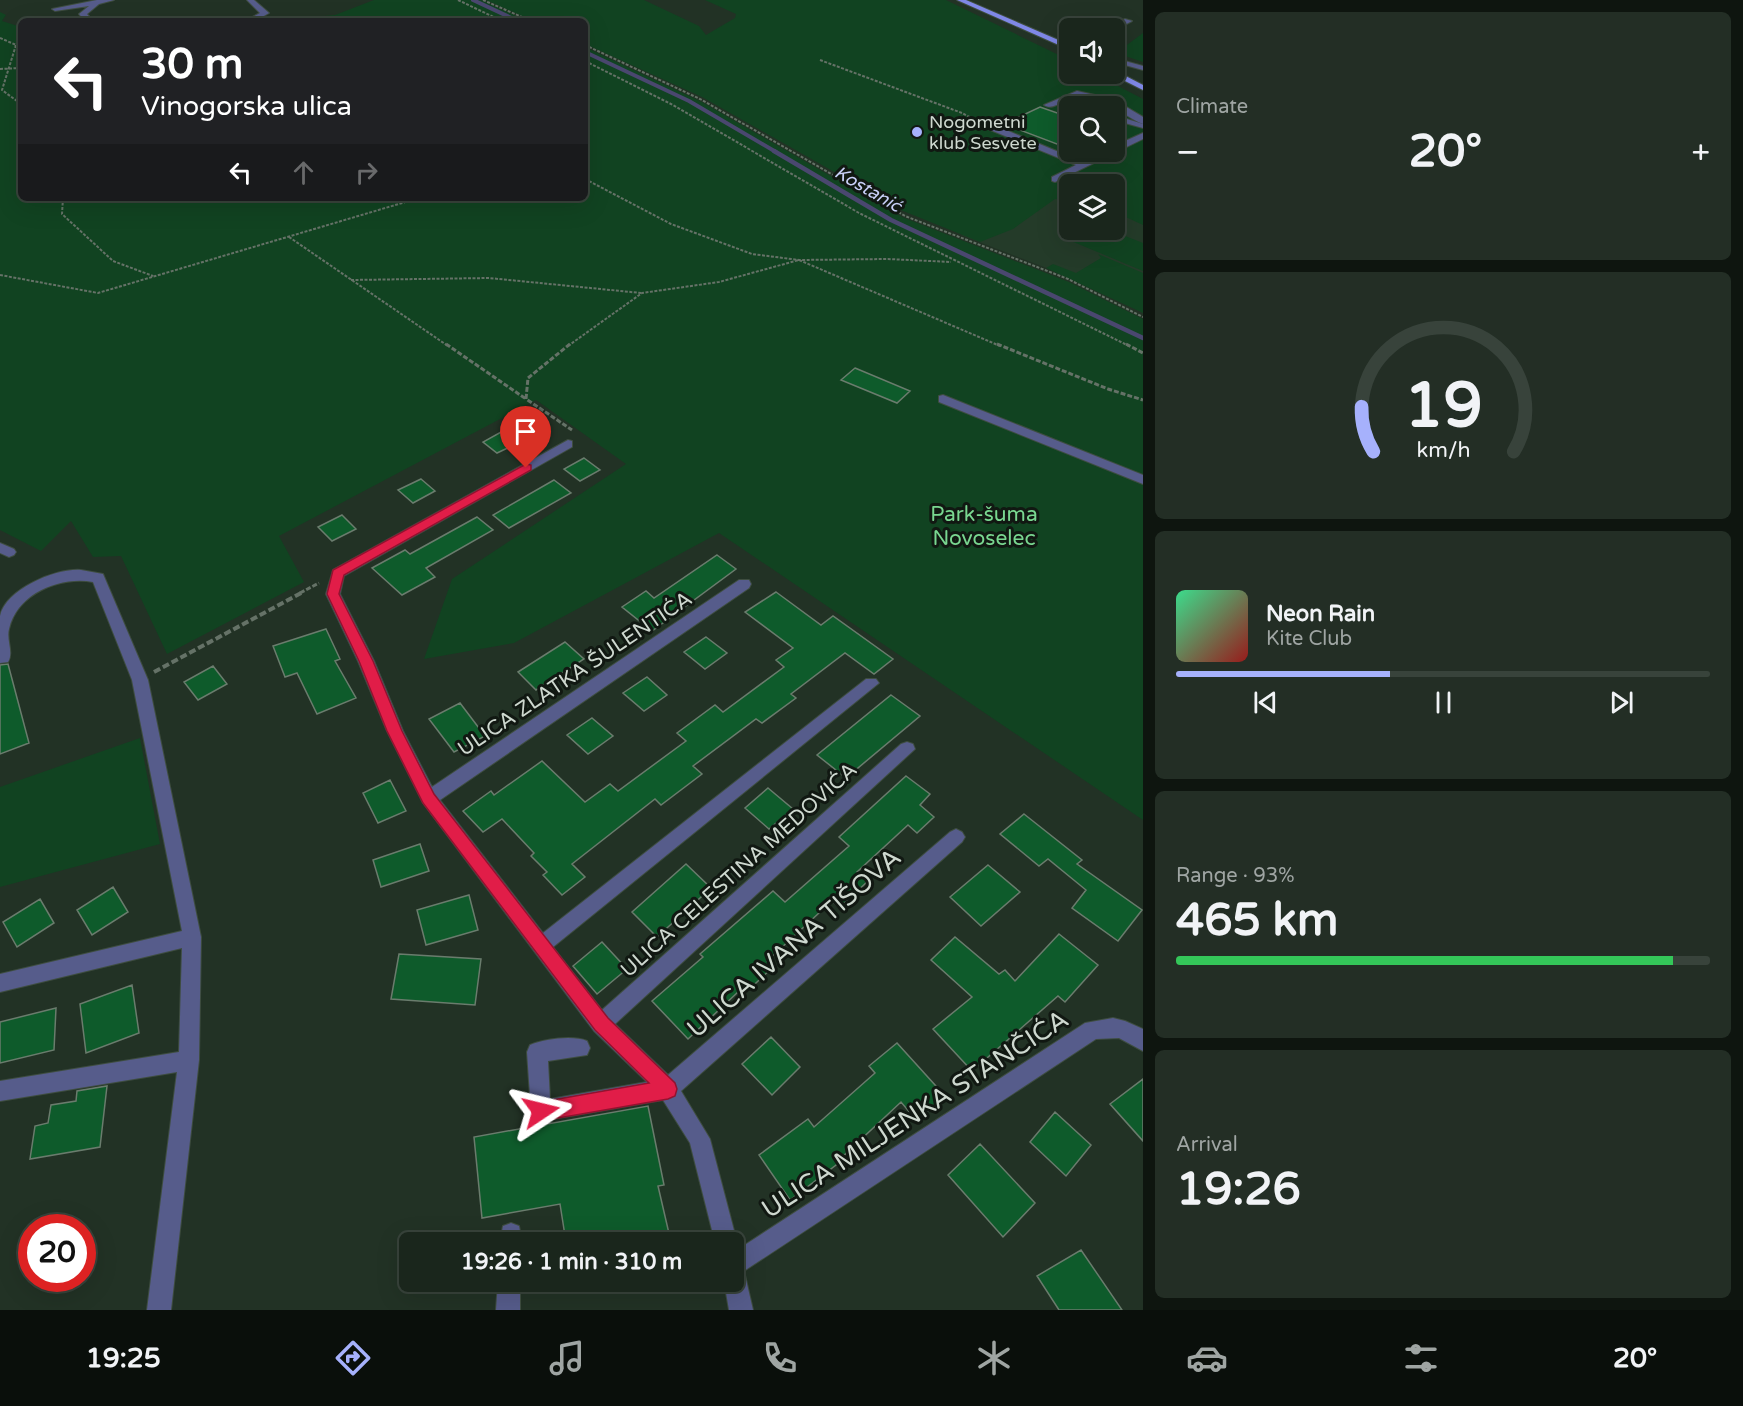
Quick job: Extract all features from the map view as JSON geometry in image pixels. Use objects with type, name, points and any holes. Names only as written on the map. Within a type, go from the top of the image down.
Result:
[{"type":"main road","points":[[960,0],[1059,43]]},
{"type":"main road","points":[[1125,78],[1143,88]]},
{"type":"street","points":[[55,9],[111,0]]},
{"type":"street","points":[[250,0],[265,13],[255,18]]},
{"type":"street","points":[[86,18],[83,14],[97,3]]},
{"type":"street","points":[[1125,63],[1143,68]]},
{"type":"street","points":[[1069,96],[1077,93],[1089,96]]},
{"type":"street","points":[[1048,105],[1059,100]]},
{"type":"street","points":[[1125,111],[1142,122]]},
{"type":"street","points":[[1125,121],[1142,122]]},
{"type":"street","points":[[991,127],[1082,165]]},
{"type":"street","points":[[1125,145],[1143,136]]},
{"type":"street","points":[[1055,179],[1088,162]]},
{"type":"street","points":[[943,399],[1143,480]]},
{"type":"street","points":[[568,444],[338,573],[333,594],[366,661],[395,731],[429,798],[601,1024],[668,1089],[699,1139],[723,1232]]},
{"type":"street","points":[[3,658],[1,631],[12,608],[32,589],[70,574],[98,579],[140,680],[192,937],[189,1060],[159,1310]]},
{"type":"street","name":"ULICA ZLATKA ŠULENTIĆA","points":[[429,798],[744,584]]},
{"type":"street","points":[[540,946],[872,683]]},
{"type":"street","name":"ULICA CELESTINA MEDOVIĆA","points":[[601,1024],[907,749]]},
{"type":"street","name":"ULICA IVANA TIŠOVA","points":[[668,1089],[956,837]]},
{"type":"street","points":[[0,983],[192,937]]},
{"type":"street","name":"ULICA MILJENKA STANČIĆA","points":[[744,1257],[1092,1030],[1111,1027],[1137,1036]]},
{"type":"street","points":[[580,1048],[537,1052],[541,1111],[668,1089]]},
{"type":"street","points":[[0,1091],[189,1060]]},
{"type":"street","points":[[508,1310],[509,1292]]},
{"type":"street","points":[[738,1292],[741,1310]]},
{"type":"path","points":[[458,0],[496,18]]},
{"type":"path","points":[[483,0],[524,18]]},
{"type":"path","points":[[0,38],[16,45],[2,90],[18,102]]},
{"type":"path","points":[[588,46],[700,99],[905,216],[1068,279],[1143,317]]},
{"type":"path","points":[[820,60],[962,113],[968,118],[991,127]]},
{"type":"path","points":[[588,62],[673,105],[859,213],[1143,353]]},
{"type":"path","points":[[0,69],[18,68]]},
{"type":"path","points":[[588,181],[681,228],[752,254],[799,260],[888,259],[956,262]]},
{"type":"path","points":[[63,201],[62,214],[113,261],[153,277]]},
{"type":"path","points":[[0,275],[98,293],[409,201]]},
{"type":"path","points":[[288,236],[573,430],[568,444]]},
{"type":"path","points":[[351,280],[489,278],[642,293],[719,282],[799,260],[958,329],[1143,400]]},
{"type":"path","points":[[526,399],[528,378],[580,336],[642,293]]},
{"type":"path","points":[[140,680],[338,573]]},
{"type":"shaded area","points":[[1143,147],[1143,313],[1070,277],[961,235],[1059,188],[1059,240],[1125,240],[1125,174],[1087,174],[1112,162],[1125,162],[1125,156]]},
{"type":"green space","points":[[374,0],[481,0],[521,18],[303,18],[335,15]]},
{"type":"green space","name":"Nogometni klub Sesvete","points":[[486,0],[644,0],[699,26],[706,35],[735,18],[736,14],[705,0],[946,0],[1059,55],[1059,84],[1114,84],[1143,99],[1143,225],[1125,217],[1125,174],[1059,174],[1059,199],[1055,199],[1013,229],[980,242],[903,211],[702,97],[588,45],[588,18],[526,18]]},
{"type":"green space","name":"Park-šuma Novoselec","points":[[0,12],[6,15],[2,21],[18,26],[18,201],[588,201],[588,48],[702,102],[902,217],[1069,282],[1143,319],[1143,820],[719,533],[514,643],[424,659],[452,579],[626,464],[536,400],[279,536],[304,582],[167,654],[121,556],[93,557],[71,521],[41,551],[0,530]]},
{"type":"green space","points":[[1143,33],[1143,62],[1125,56],[1125,46]]},
{"type":"green space","points":[[1125,236],[1143,243],[1143,271],[1069,240],[1125,240]]},
{"type":"green space","points":[[1098,254],[1143,273],[1143,313],[1046,268],[1053,264],[1076,273],[1101,258]]},
{"type":"green space","points":[[140,738],[160,844],[0,887],[0,787]]},
{"type":"building","points":[[1040,107],[1059,114],[1059,145],[1004,124]]},
{"type":"building","points":[[855,368],[910,391],[897,403],[841,380]]},
{"type":"building","points":[[503,431],[518,443],[497,453],[483,442]]},
{"type":"building","points":[[584,458],[600,470],[580,481],[564,469]]},
{"type":"building","points":[[421,479],[435,491],[413,503],[398,490]]},
{"type":"building","points":[[554,480],[571,493],[509,528],[493,515]]},
{"type":"building","points":[[342,515],[356,529],[332,541],[318,527]]},
{"type":"building","points":[[477,517],[493,530],[426,568],[435,577],[402,595],[372,568],[405,550],[410,554]]},
{"type":"building","points":[[717,555],[736,569],[652,631],[622,607],[646,591],[654,598]]},
{"type":"building","points":[[776,592],[821,625],[833,616],[893,659],[874,674],[845,653],[791,694],[796,698],[762,723],[756,719],[693,766],[702,774],[661,805],[655,799],[572,864],[585,877],[562,895],[543,875],[547,872],[531,856],[534,853],[502,819],[483,832],[463,811],[491,791],[494,795],[542,761],[585,802],[610,784],[618,791],[686,741],[677,733],[715,705],[723,712],[784,667],[776,660],[793,648],[745,612]]},
{"type":"building","points":[[326,629],[340,659],[335,661],[356,698],[317,714],[297,673],[285,677],[273,646]]},
{"type":"building","points":[[706,637],[727,653],[705,669],[684,652]]},
{"type":"building","points":[[565,642],[584,659],[536,690],[518,672]]},
{"type":"building","points":[[8,664],[29,743],[0,754],[0,665]]},
{"type":"building","points":[[213,666],[227,684],[198,700],[184,682]]},
{"type":"building","points":[[647,677],[667,695],[644,711],[623,693]]},
{"type":"building","points":[[891,695],[920,716],[846,778],[817,755]]},
{"type":"building","points":[[460,703],[485,736],[454,752],[429,719]]},
{"type":"building","points":[[592,718],[613,736],[588,754],[567,735]]},
{"type":"building","points":[[906,776],[930,794],[920,805],[934,817],[917,833],[908,825],[857,872],[868,881],[839,908],[832,901],[767,961],[773,967],[742,996],[738,992],[688,1039],[652,1001],[703,957],[700,954],[773,891],[785,902],[849,846],[839,837]]},
{"type":"building","points":[[390,780],[406,811],[378,823],[363,793]]},
{"type":"building","points":[[768,788],[793,809],[769,829],[745,808]]},
{"type":"building","points":[[1024,814],[1082,860],[1077,864],[1142,910],[1118,941],[1072,908],[1086,890],[1048,859],[1039,866],[1000,834]]},
{"type":"building","points":[[420,844],[429,871],[381,887],[373,860]]},
{"type":"building","points":[[686,864],[711,888],[657,937],[632,912]]},
{"type":"building","points":[[988,865],[1020,892],[981,926],[950,897]]},
{"type":"building","points":[[113,887],[128,912],[92,935],[77,910]]},
{"type":"building","points":[[469,895],[478,930],[426,945],[417,910]]},
{"type":"building","points":[[40,899],[54,923],[17,947],[3,922]]},
{"type":"building","points":[[1059,934],[1098,965],[1065,1002],[1058,996],[972,1071],[933,1029],[972,997],[931,960],[955,937],[999,974],[1005,970],[1015,981]]},
{"type":"building","points":[[602,942],[627,969],[597,994],[573,966]]},
{"type":"building","points":[[399,954],[481,959],[475,1005],[391,999]]},
{"type":"building","points":[[132,985],[139,1033],[86,1053],[80,1004]]},
{"type":"building","points":[[56,1008],[54,1050],[0,1063],[0,1022]]},
{"type":"building","points":[[771,1037],[800,1067],[772,1095],[742,1064]]},
{"type":"building","points":[[897,1043],[945,1096],[917,1121],[901,1102],[839,1160],[840,1162],[790,1200],[759,1155],[808,1119],[814,1127],[875,1073],[869,1066]]},
{"type":"building","points":[[1143,1079],[1143,1141],[1110,1104]]},
{"type":"building","points":[[107,1086],[100,1147],[30,1159],[35,1126],[48,1123],[51,1105],[76,1101],[77,1091]]},
{"type":"building","points":[[648,1106],[664,1185],[658,1186],[669,1232],[564,1232],[560,1204],[482,1218],[474,1137]]},
{"type":"building","points":[[1055,1112],[1091,1145],[1066,1176],[1030,1142]]},
{"type":"building","points":[[980,1144],[1035,1203],[1003,1237],[948,1175]]},
{"type":"building","points":[[1081,1250],[1122,1310],[1059,1310],[1037,1276]]},
{"type":"waterway","name":"Kostanić","points":[[473,0],[512,18]]},
{"type":"waterway","name":"Kostanić","points":[[588,53],[689,101],[776,152]]},
{"type":"waterway","name":"Kostanić","points":[[774,151],[891,220],[1143,338]]},
{"type":"place","name":"Nogometni klub Sesvete","points":[[917,132]]},
{"type":"route","points":[[526,468],[338,573],[333,594],[366,661],[395,731],[429,798],[601,1024],[668,1089],[541,1111]]}]
